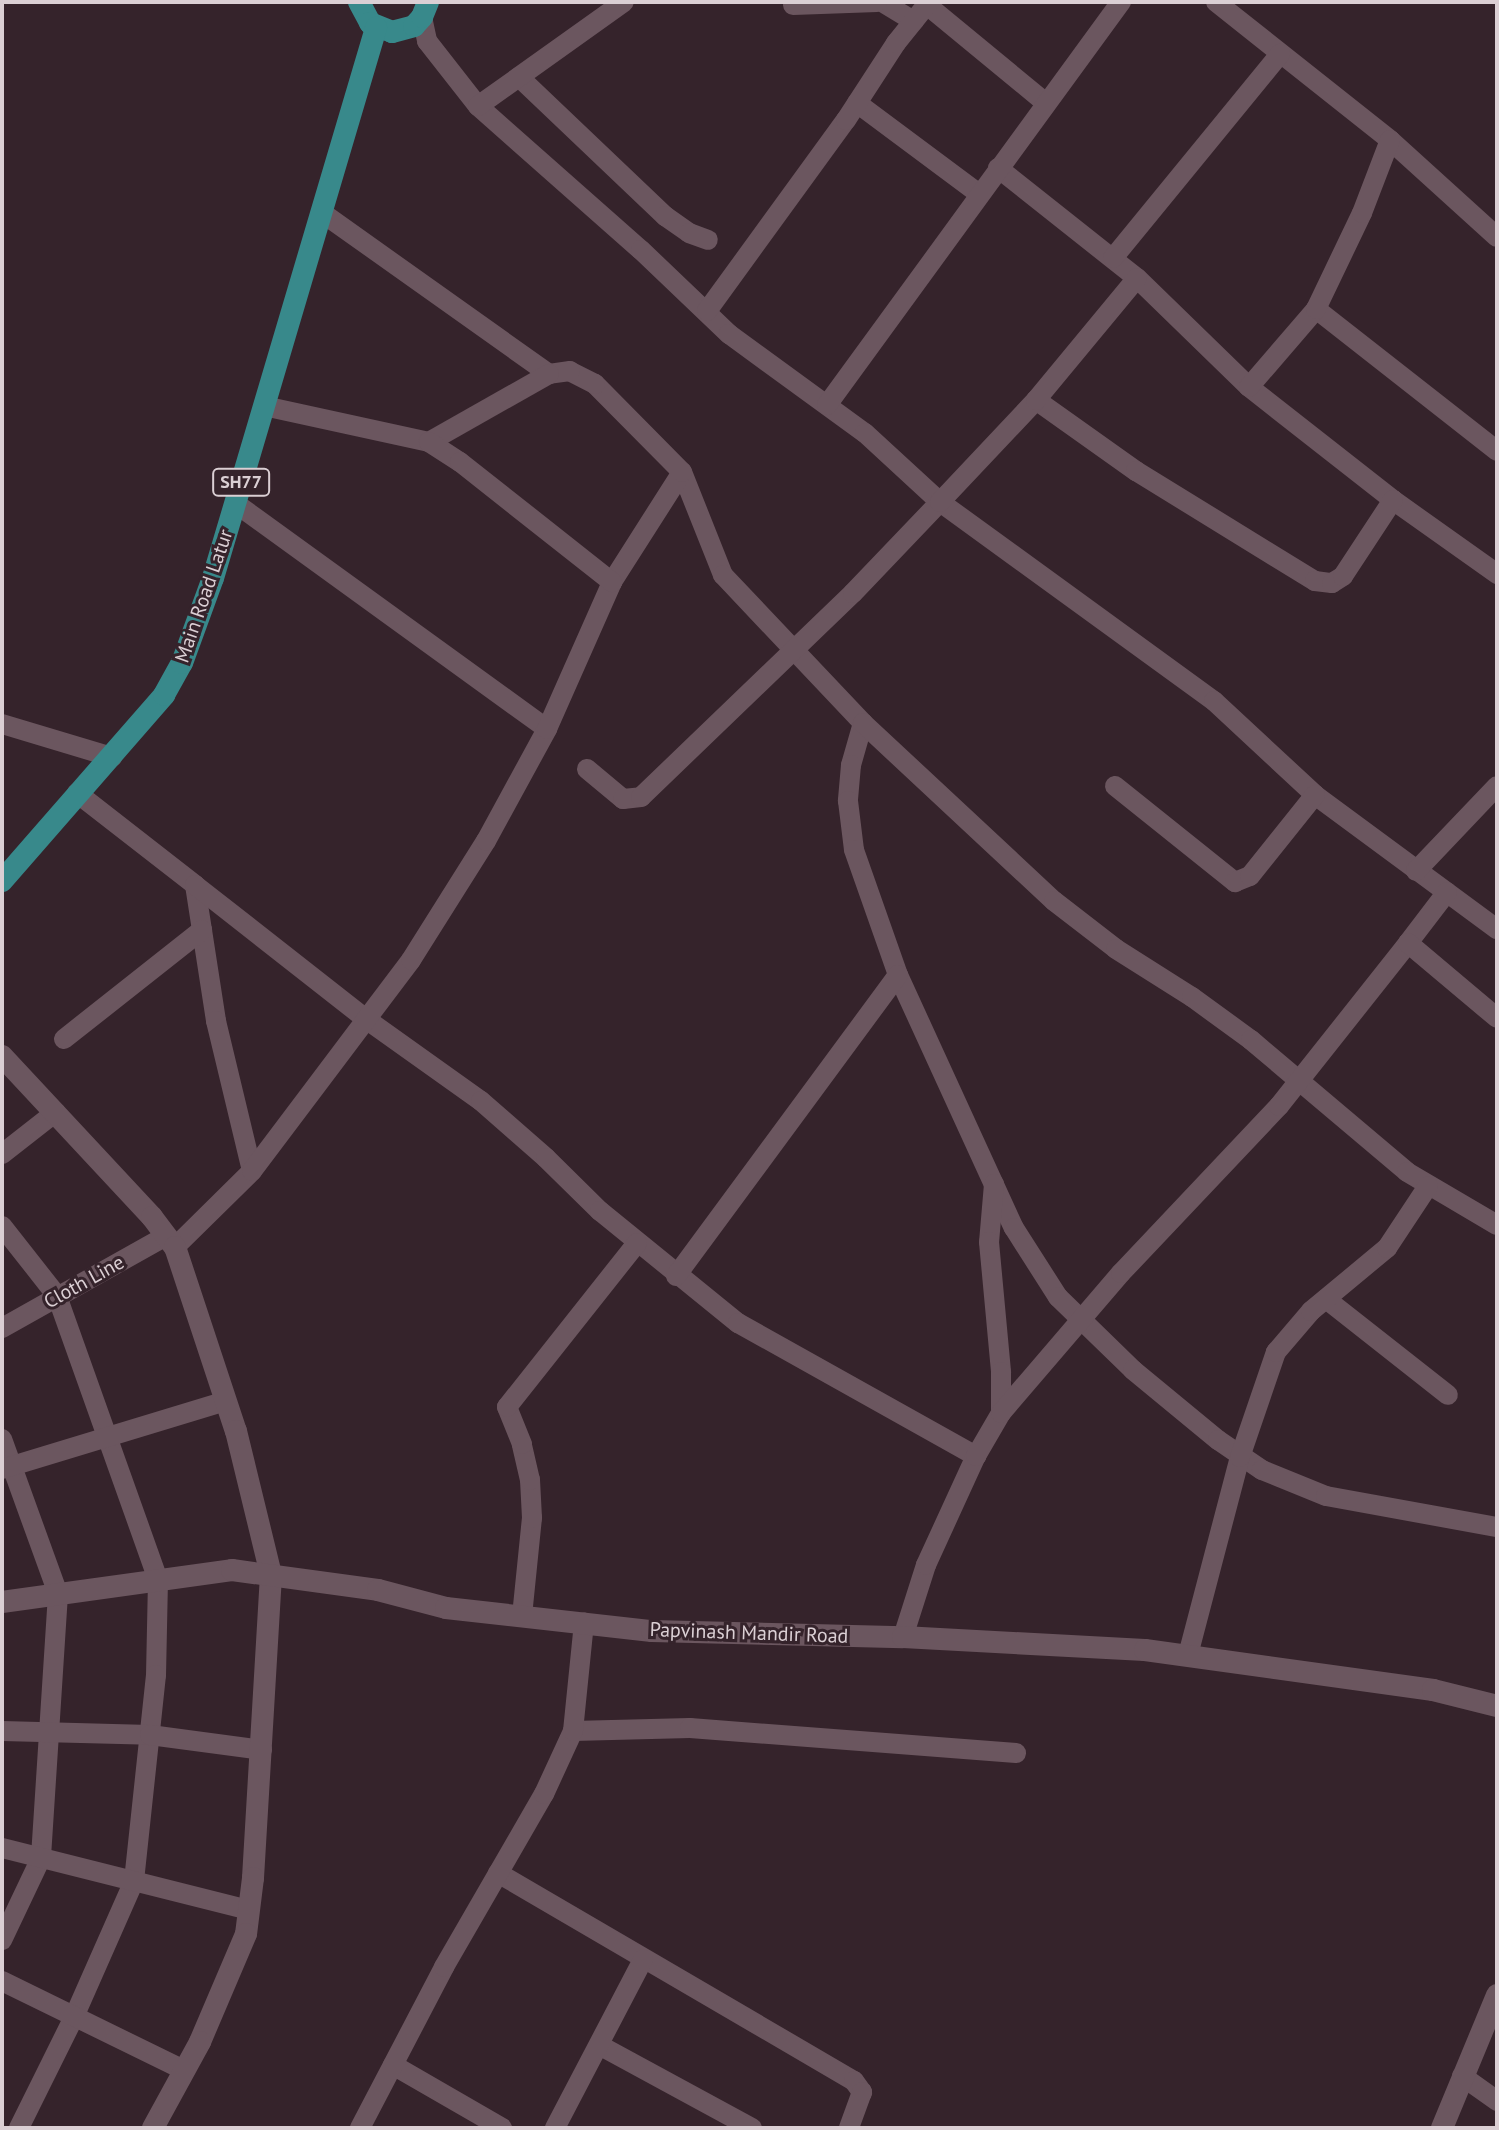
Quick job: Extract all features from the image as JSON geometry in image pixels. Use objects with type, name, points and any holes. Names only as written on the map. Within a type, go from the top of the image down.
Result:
[{"type":"main road","points":[[359,2],[362,13],[376,28],[403,31],[425,10]]},
{"type":"main road","name":"Main Road Latur","points":[[2,881],[164,695],[182,663],[209,590],[376,28]]},
{"type":"street","points":[[478,106],[624,2]]},
{"type":"street","points":[[793,5],[879,2],[914,21]]},
{"type":"street","points":[[827,405],[1121,2]]},
{"type":"street","points":[[1216,2],[1390,140],[1497,237]]},
{"type":"street","points":[[707,311],[928,3],[1046,103]]},
{"type":"street","points":[[425,10],[427,41],[478,106],[729,334],[865,433],[940,502],[1214,701],[1315,795],[1497,929]]},
{"type":"street","points":[[1113,258],[1280,54]]},
{"type":"street","points":[[519,77],[672,222],[708,240]]},
{"type":"street","points":[[857,103],[979,194]]},
{"type":"street","points":[[1249,387],[1316,309],[1362,213],[1390,140]]},
{"type":"street","points":[[998,168],[1137,278],[1249,387],[1393,500],[1497,574]]},
{"type":"street","points":[[321,212],[549,374]]},
{"type":"street","points":[[587,769],[623,799],[641,797],[853,593],[940,502],[1036,400],[1137,278]]},
{"type":"street","points":[[1316,309],[1497,451]]},
{"type":"street","points":[[429,442],[549,374],[570,371],[595,384],[682,472],[723,575],[863,723],[1054,901],[1116,949],[1192,997],[1301,1081],[1340,1118],[1428,1186],[1497,1225]]},
{"type":"street","points":[[1036,400],[1136,471],[1315,581],[1332,583],[1343,576],[1393,500]]},
{"type":"street","points":[[264,406],[429,442],[460,462],[612,582]]},
{"type":"street","name":"Cloth Line","points":[[2,1328],[57,1296],[170,1242],[252,1171],[411,960],[486,841],[547,729],[612,582],[682,472]]},
{"type":"street","points":[[235,503],[547,729]]},
{"type":"street","points":[[863,723],[851,765],[848,801],[854,850],[898,975],[994,1184],[1038,1271],[1080,1320],[1133,1370],[1240,1457],[1283,1480],[1326,1496],[1497,1527]]},
{"type":"street","points":[[2,724],[112,757]]},
{"type":"street","points":[[1115,786],[1235,882],[1250,876],[1315,795]]},
{"type":"street","points":[[1416,871],[1497,787]]},
{"type":"street","points":[[77,793],[366,1019],[481,1101],[676,1276],[751,1331],[976,1456]]},
{"type":"street","points":[[195,885],[216,1021],[252,1171]]},
{"type":"street","points":[[903,1637],[926,1565],[976,1456],[1001,1413],[1080,1320],[1301,1081],[1447,892]]},
{"type":"street","points":[[64,1039],[202,930]]},
{"type":"street","points":[[1408,943],[1497,1018]]},
{"type":"street","points":[[676,1276],[898,975]]},
{"type":"street","points":[[2,1056],[152,1217],[170,1242],[226,1401],[261,1524],[271,1575],[262,1750],[246,1934],[184,2070],[153,2128]]},
{"type":"street","points":[[2,1154],[56,1112]]},
{"type":"street","points":[[994,1184],[989,1242],[1001,1372],[1001,1413]]},
{"type":"street","points":[[1188,1655],[1240,1457],[1276,1352],[1287,1335],[1387,1248],[1428,1186]]},
{"type":"street","points":[[2,1226],[57,1296],[158,1580],[156,1675],[134,1881],[75,2015],[19,2128]]},
{"type":"street","points":[[522,1616],[532,1518],[530,1480],[522,1444],[507,1407],[637,1243]]},
{"type":"street","points":[[1326,1299],[1448,1395]]},
{"type":"street","points":[[7,1468],[226,1401]]},
{"type":"street","points":[[2,1439],[7,1468],[58,1594],[41,1858],[2,1940]]},
{"type":"street","name":"Papvinash Mandir Road","points":[[2,1602],[232,1570],[378,1590],[446,1608],[652,1631],[903,1637],[1188,1655],[1433,1690],[1497,1706]]},
{"type":"street","points":[[360,2128],[544,1794],[573,1731],[584,1623]]},
{"type":"street","points":[[573,1731],[690,1728],[1016,1753]]},
{"type":"street","points":[[2,1731],[150,1735],[262,1750]]},
{"type":"street","points":[[2,1848],[248,1910]]},
{"type":"street","points":[[498,1873],[854,2081],[862,2092],[849,2128]]},
{"type":"street","points":[[555,2128],[643,1960]]},
{"type":"street","points":[[2,1981],[184,2070]]},
{"type":"street","points":[[1442,2128],[1497,1995]]},
{"type":"street","points":[[599,2045],[752,2128]]},
{"type":"street","points":[[393,2065],[502,2128]]},
{"type":"street","points":[[1462,2076],[1497,2101]]}]
